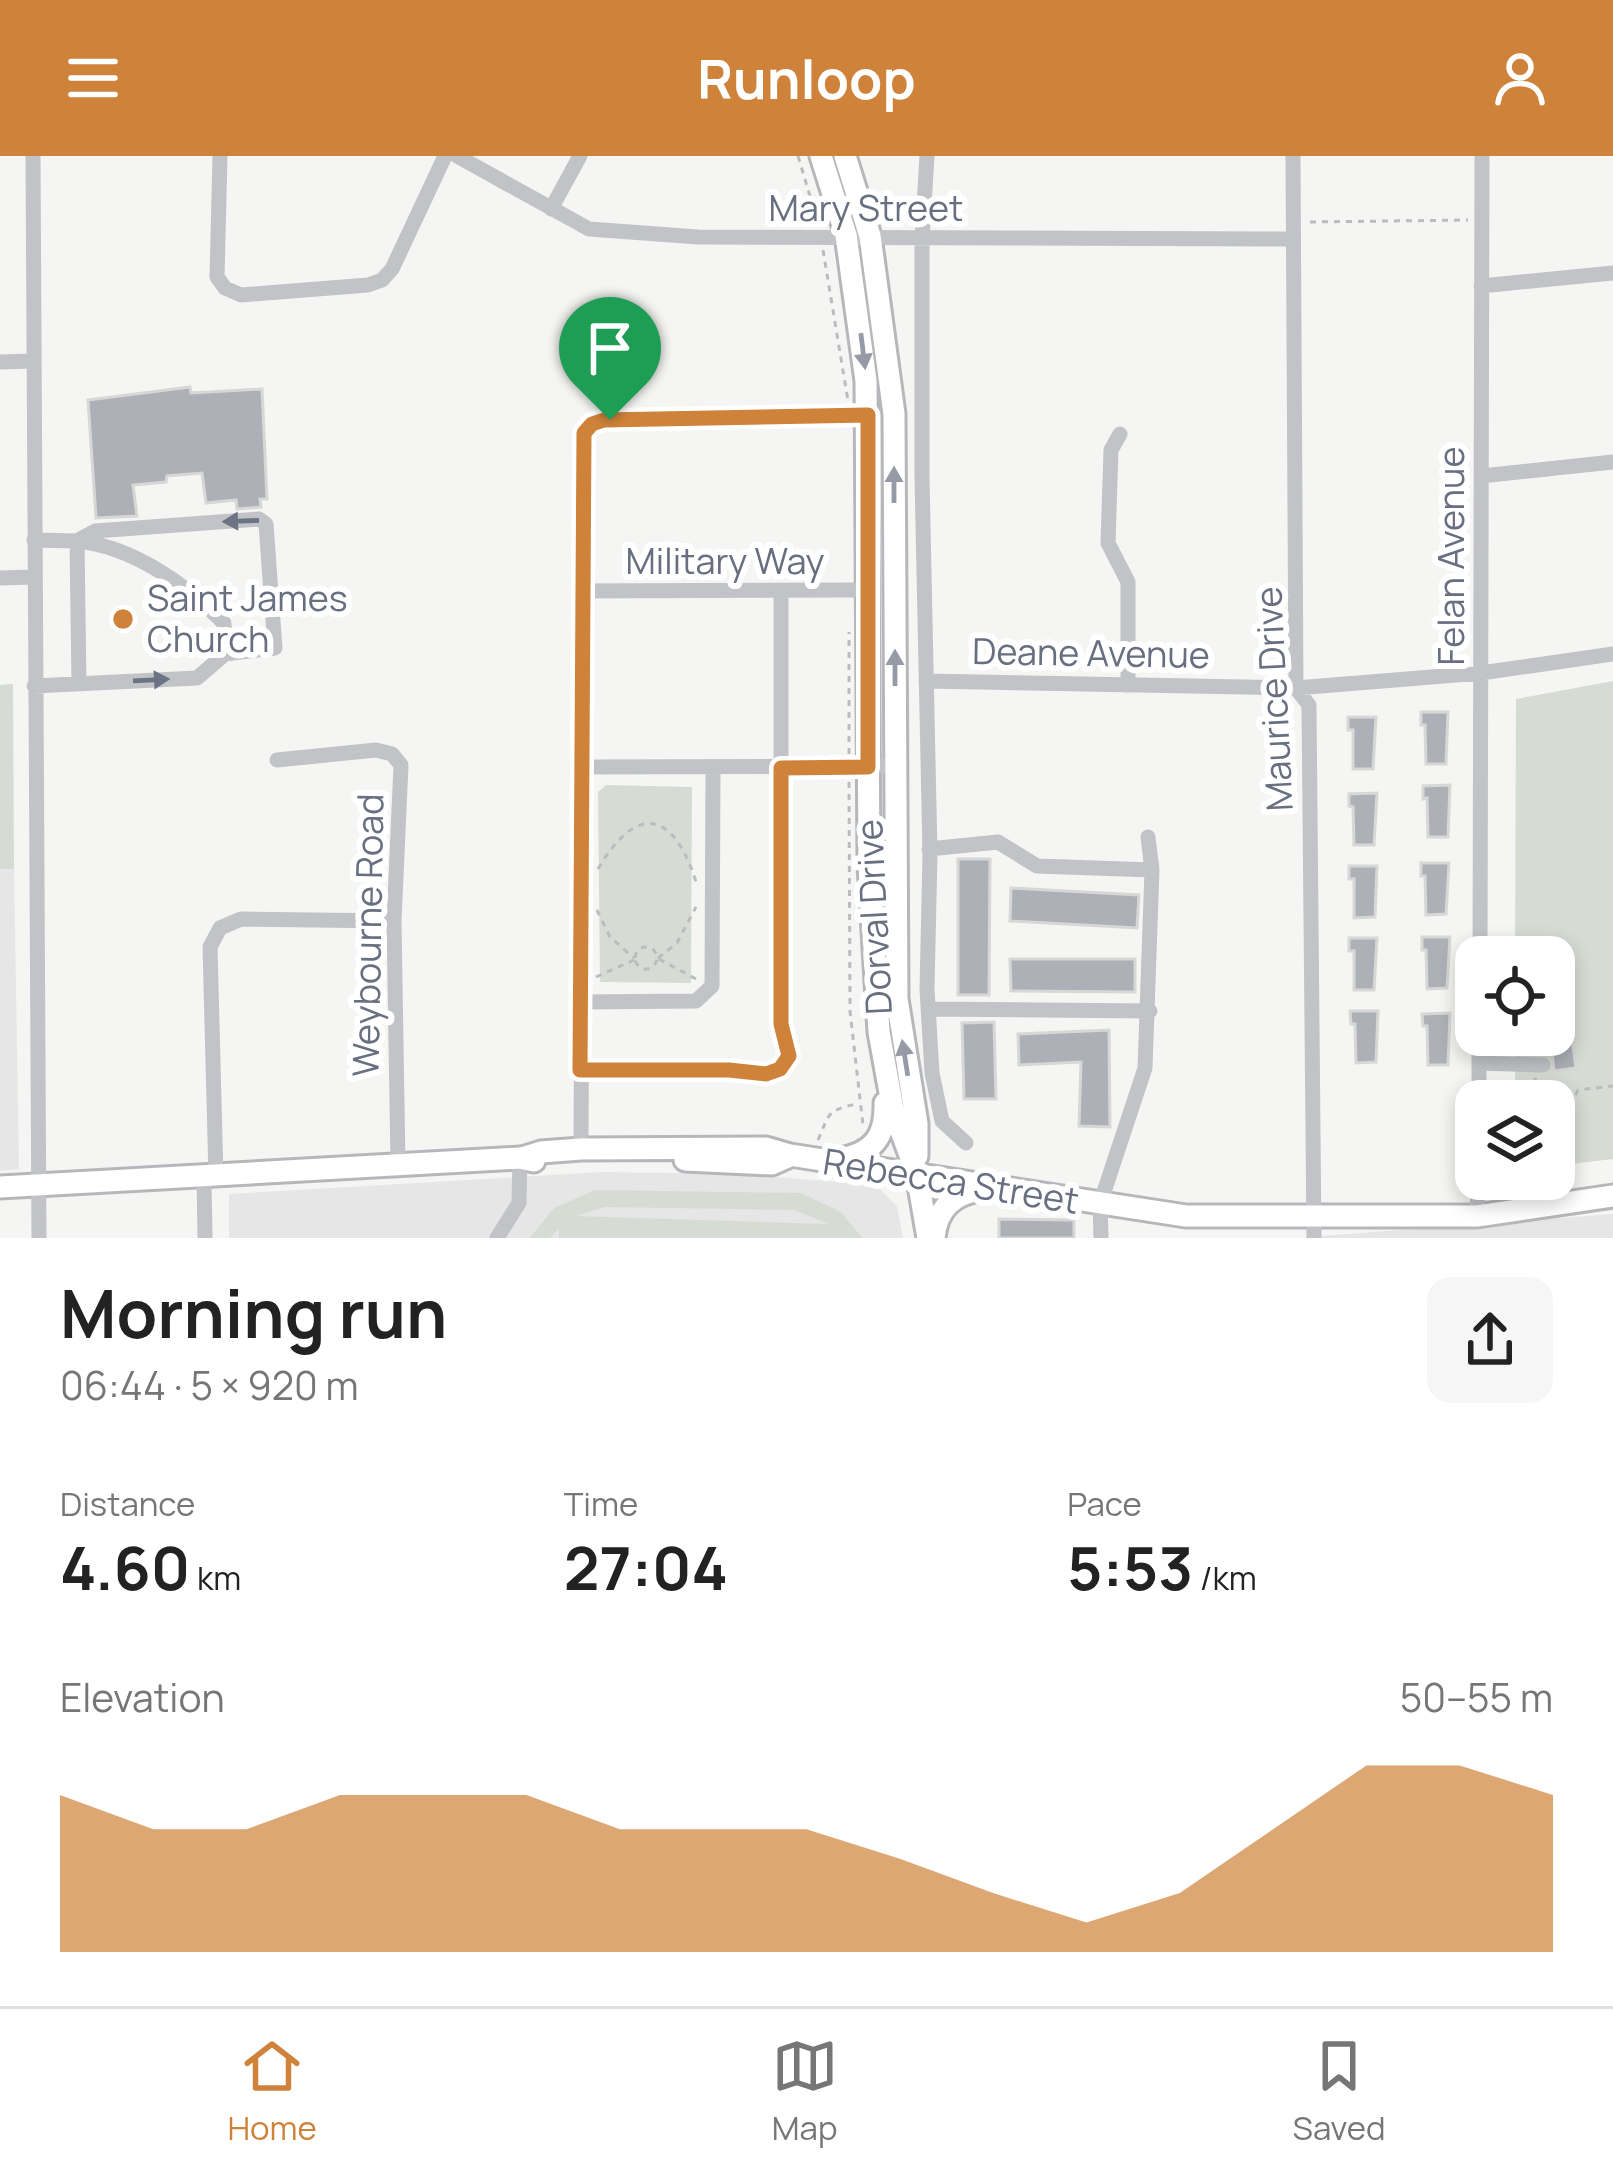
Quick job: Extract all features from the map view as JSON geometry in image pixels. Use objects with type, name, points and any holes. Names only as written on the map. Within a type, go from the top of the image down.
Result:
[{"type":"main road","name":"Dorval Drive","points":[[821,156],[846,235],[869,590],[855,767],[885,1073],[892,1109],[917,1174],[931,1238]]},
{"type":"main road","name":"Dorval Drive","points":[[845,156],[870,236],[894,414],[897,999],[917,1124],[917,1174]]},
{"type":"main road","points":[[821,1152],[862,1152],[881,1137],[885,1073]]},
{"type":"main road","name":"Rebecca Street","points":[[0,1186],[521,1158],[581,1149],[736,1146],[790,1155]]},
{"type":"main road","name":"Rebecca Street","points":[[521,1158],[542,1163],[682,1160],[772,1164],[790,1155],[821,1152],[917,1174],[1100,1204],[1314,1228],[1477,1216],[1613,1196]]},
{"type":"main road","points":[[931,1238],[952,1198],[999,1186]]},
{"type":"street","points":[[33,156],[39,1238]]},
{"type":"street","points":[[220,156],[217,277],[225,288],[241,295],[382,280],[392,269],[445,156]]},
{"type":"street","name":"Mary Street","points":[[458,156],[589,229],[698,237],[1293,239]]},
{"type":"street","points":[[550,208],[580,156]]},
{"type":"street","points":[[927,156],[922,239],[928,1009],[932,1073],[942,1120],[966,1143]]},
{"type":"street","name":"Maurice Drive","points":[[1293,156],[1296,688],[1309,705],[1314,1228]]},
{"type":"street","name":"Felan Avenue","points":[[1480,936],[1482,156]]},
{"type":"street","points":[[1481,286],[1613,273]]},
{"type":"street","points":[[0,362],[33,361]]},
{"type":"street","points":[[581,1149],[581,440],[592,424],[858,409]]},
{"type":"street","points":[[1120,434],[1111,450],[1108,543],[1128,582],[1128,686]]},
{"type":"street","points":[[1481,476],[1613,462]]},
{"type":"street","points":[[34,686],[197,678],[225,654],[275,648],[266,524],[259,519],[95,532],[77,541]]},
{"type":"street","points":[[34,540],[104,543],[134,556],[224,623],[225,654]]},
{"type":"street","points":[[77,541],[79,684]]},
{"type":"street","points":[[0,578],[33,577]]},
{"type":"street","name":"Military Way","points":[[581,591],[869,590]]},
{"type":"street","points":[[580,1070],[766,1074],[785,1063],[789,1047],[781,1024],[782,592]]},
{"type":"street","name":"Deane Avenue","points":[[926,681],[1296,688],[1481,674],[1613,654]]},
{"type":"street","name":"Weybourne Road","points":[[278,760],[376,750],[392,754],[401,765],[394,921],[398,1164]]},
{"type":"street","points":[[580,767],[895,766]]},
{"type":"street","points":[[581,1002],[696,1001],[709,991],[713,979],[713,768]]},
{"type":"street","points":[[1101,1238],[1100,1204],[1145,1068],[1152,870],[1148,837]]},
{"type":"street","points":[[929,849],[998,842],[1037,866],[1152,870]]},
{"type":"street","points":[[206,1238],[210,947],[220,928],[241,919],[394,921]]},
{"type":"street","points":[[928,1009],[1150,1011]]},
{"type":"street","points":[[1479,1056],[1479,1080]]},
{"type":"street","points":[[1479,1063],[1538,1065]]},
{"type":"street","points":[[497,1238],[520,1203],[521,1158]]},
{"type":"street","points":[[1477,1200],[1477,1216]]},
{"type":"path","points":[[798,156],[821,236],[858,409]]},
{"type":"path","points":[[1293,239],[1307,222],[1482,220]]},
{"type":"path","points":[[849,627],[855,767],[850,1011],[863,1136],[881,1137]]},
{"type":"path","points":[[597,871],[626,830],[656,824],[679,843],[696,882]]},
{"type":"path","points":[[657,958],[677,943],[696,907]]},
{"type":"path","points":[[597,910],[610,937],[645,969],[655,965],[657,958],[646,948],[636,959]]},
{"type":"path","points":[[657,958],[696,976],[697,987]]},
{"type":"path","points":[[596,977],[636,959]]},
{"type":"path","points":[[1538,1065],[1539,1080]]},
{"type":"path","points":[[1575,1096],[1578,1090],[1613,1086]]},
{"type":"path","points":[[821,1152],[826,1116],[856,1104]]},
{"type":"shaded area","points":[[1613,681],[1613,1159],[1575,1164],[1575,1080],[1515,1080],[1515,1056],[1575,1056],[1575,936],[1515,936],[1516,699]]},
{"type":"shaded area","points":[[13,684],[14,869],[0,869],[0,685]]},
{"type":"shaded area","points":[[606,785],[692,787],[691,983],[600,982],[598,792]]},
{"type":"shaded area","points":[[0,869],[14,869],[19,1169],[0,1171]]},
{"type":"shaded area","points":[[602,1172],[742,1174],[876,1185],[897,1206],[903,1238],[229,1238],[229,1194]]},
{"type":"shaded area","points":[[595,1190],[801,1193],[841,1212],[862,1238],[559,1238],[559,1228],[550,1238],[530,1238],[554,1208]],"holes":[[[604,1207],[794,1210],[828,1224],[576,1216]]]},
{"type":"shaded area","points":[[1613,1214],[1613,1238],[1321,1238],[1321,1236]]},
{"type":"building","points":[[190,387],[191,393],[262,389],[267,499],[260,499],[261,507],[237,509],[236,500],[206,503],[202,473],[167,476],[166,482],[133,485],[137,516],[96,518],[88,400]]},
{"type":"building","points":[[1421,712],[1448,712],[1446,764],[1426,764]]},
{"type":"building","points":[[1348,717],[1376,717],[1373,769],[1353,769],[1353,730],[1348,730]]},
{"type":"building","points":[[1450,785],[1448,837],[1428,837],[1423,786]]},
{"type":"building","points":[[1377,793],[1374,845],[1354,845],[1349,794]]},
{"type":"building","points":[[958,859],[990,859],[989,995],[958,995]]},
{"type":"building","points":[[1421,863],[1449,863],[1446,914],[1426,915]]},
{"type":"building","points":[[1349,866],[1377,866],[1375,917],[1354,918],[1354,879],[1349,879]]},
{"type":"building","points":[[1011,888],[1139,895],[1137,928],[1010,921]]},
{"type":"building","points":[[1422,937],[1450,937],[1447,988],[1427,989]]},
{"type":"building","points":[[1349,938],[1377,938],[1374,990],[1354,990],[1354,951],[1349,951]]},
{"type":"building","points":[[1010,959],[1135,959],[1135,992],[1011,991]]},
{"type":"building","points":[[1350,1011],[1378,1011],[1376,1062],[1356,1063]]},
{"type":"building","points":[[1450,1013],[1448,1065],[1428,1065],[1422,1014]]},
{"type":"building","points":[[994,1022],[996,1099],[964,1099],[962,1023]]},
{"type":"building","points":[[1109,1030],[1110,1127],[1079,1126],[1081,1062],[1019,1065],[1018,1034]]},
{"type":"building","points":[[1552,1056],[1574,1056],[1576,1068],[1554,1071]]},
{"type":"building","points":[[999,1219],[1074,1220],[1074,1238],[999,1238]]},
{"type":"place","name":"Saint James Church","points":[[123,619]]},
{"type":"route","points":[[868,415],[868,767],[781,768],[781,1024],[789,1056],[780,1069],[766,1074],[580,1070],[581,440],[592,424],[610,420],[868,415]]}]
